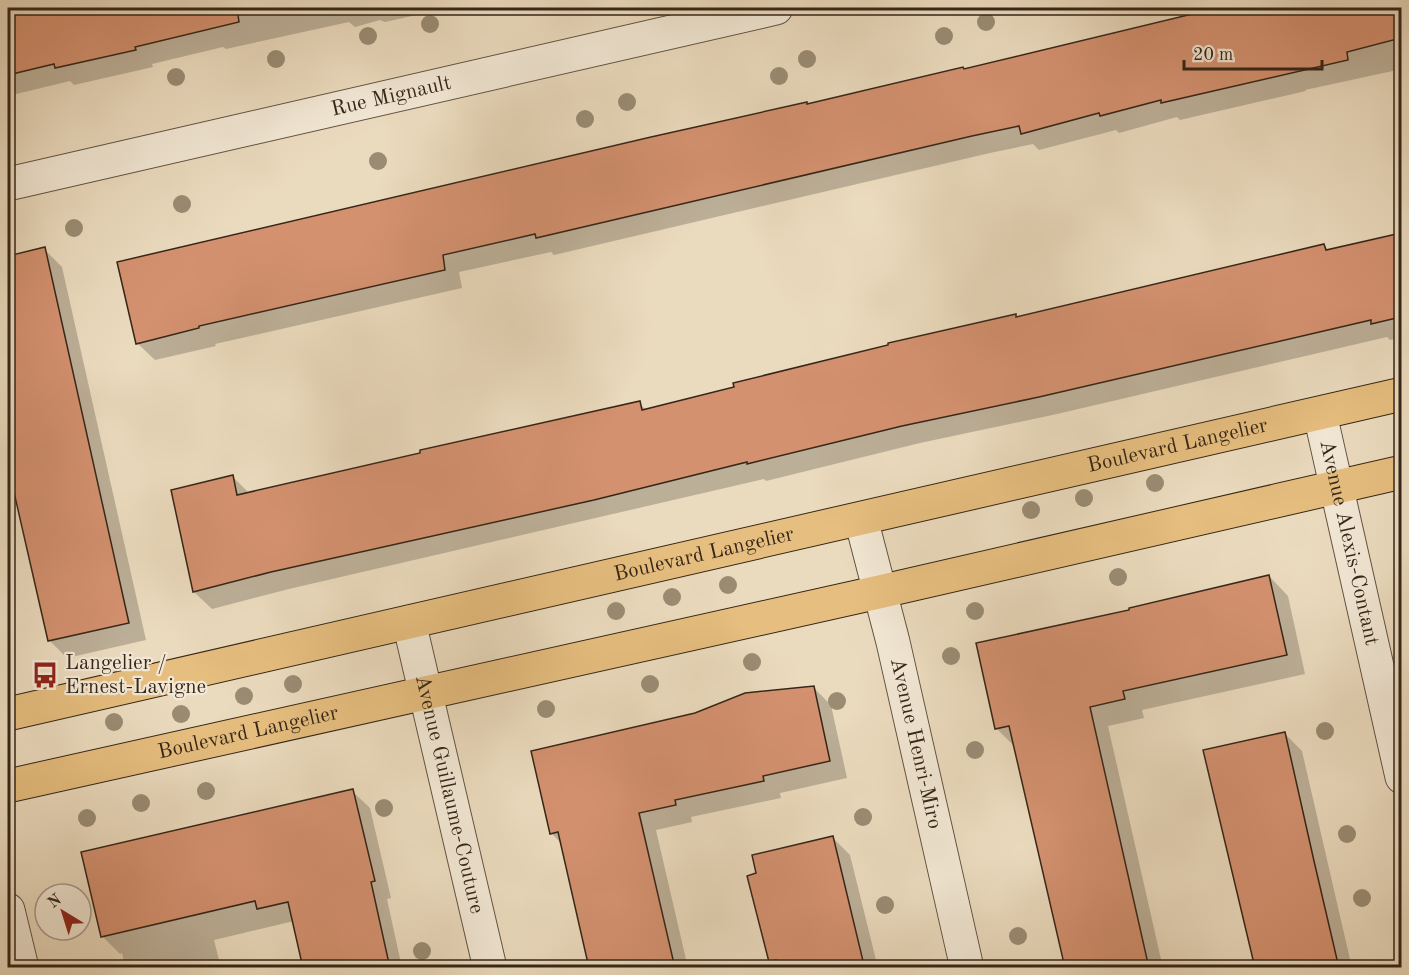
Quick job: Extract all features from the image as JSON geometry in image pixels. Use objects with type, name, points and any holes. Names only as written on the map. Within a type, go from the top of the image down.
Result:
[{"type":"main road","name":"Boulevard Langelier","points":[[8,714],[1401,394]]},
{"type":"main road","name":"Boulevard Langelier","points":[[8,786],[879,592],[1401,472]]},
{"type":"street","name":"Rue Mignault","points":[[8,184],[776,8]]},
{"type":"street","name":"Avenue Alexis-Contant","points":[[1320,414],[1401,777]]},
{"type":"street","name":"Avenue Henri-Miro","points":[[861,519],[967,968]]},
{"type":"street","name":"Avenue Guillaume-Couture","points":[[409,622],[490,968]]},
{"type":"street","points":[[8,910],[22,968]]},
{"type":"building","points":[[8,8],[237,8],[239,22],[135,47],[136,50],[55,68],[54,64],[8,75]]},
{"type":"building","points":[[1217,8],[1401,8],[1401,38],[1347,52],[1348,60],[1161,103],[1161,100],[1100,116],[1099,113],[1021,134],[1019,126],[536,238],[535,234],[443,255],[445,270],[199,326],[199,328],[136,344],[117,262],[651,137],[807,102],[807,104],[963,67],[964,69]]},
{"type":"building","points":[[1401,233],[1401,317],[1371,324],[1371,320],[1039,397],[902,426],[594,500],[271,572],[193,592],[171,490],[233,475],[237,495],[420,453],[420,450],[640,401],[642,410],[734,387],[733,383],[888,345],[888,343],[1016,314],[1016,317],[1324,244],[1326,250]]},
{"type":"building","points":[[45,247],[129,623],[48,641],[8,466],[8,256]]},
{"type":"building","points":[[1269,575],[1287,655],[1123,691],[1125,699],[1090,707],[1149,968],[1065,968],[1009,726],[995,729],[976,643],[1129,610],[1129,608]]},
{"type":"building","points":[[814,686],[830,761],[763,776],[764,781],[675,800],[676,805],[639,813],[675,968],[589,968],[558,832],[550,834],[531,751],[695,713],[745,693]]},
{"type":"building","points":[[1285,732],[1339,968],[1255,968],[1203,750]]},
{"type":"building","points":[[353,789],[375,881],[371,882],[390,968],[303,968],[288,902],[257,909],[255,901],[101,937],[93,903],[93,882],[88,882],[81,852]]},
{"type":"building","points":[[833,836],[863,961],[835,968],[778,968],[776,960],[769,962],[747,876],[756,873],[752,855]]},
{"type":"place","name":"Langelier / Ernest-Lavigne","points":[[45,675]]}]
